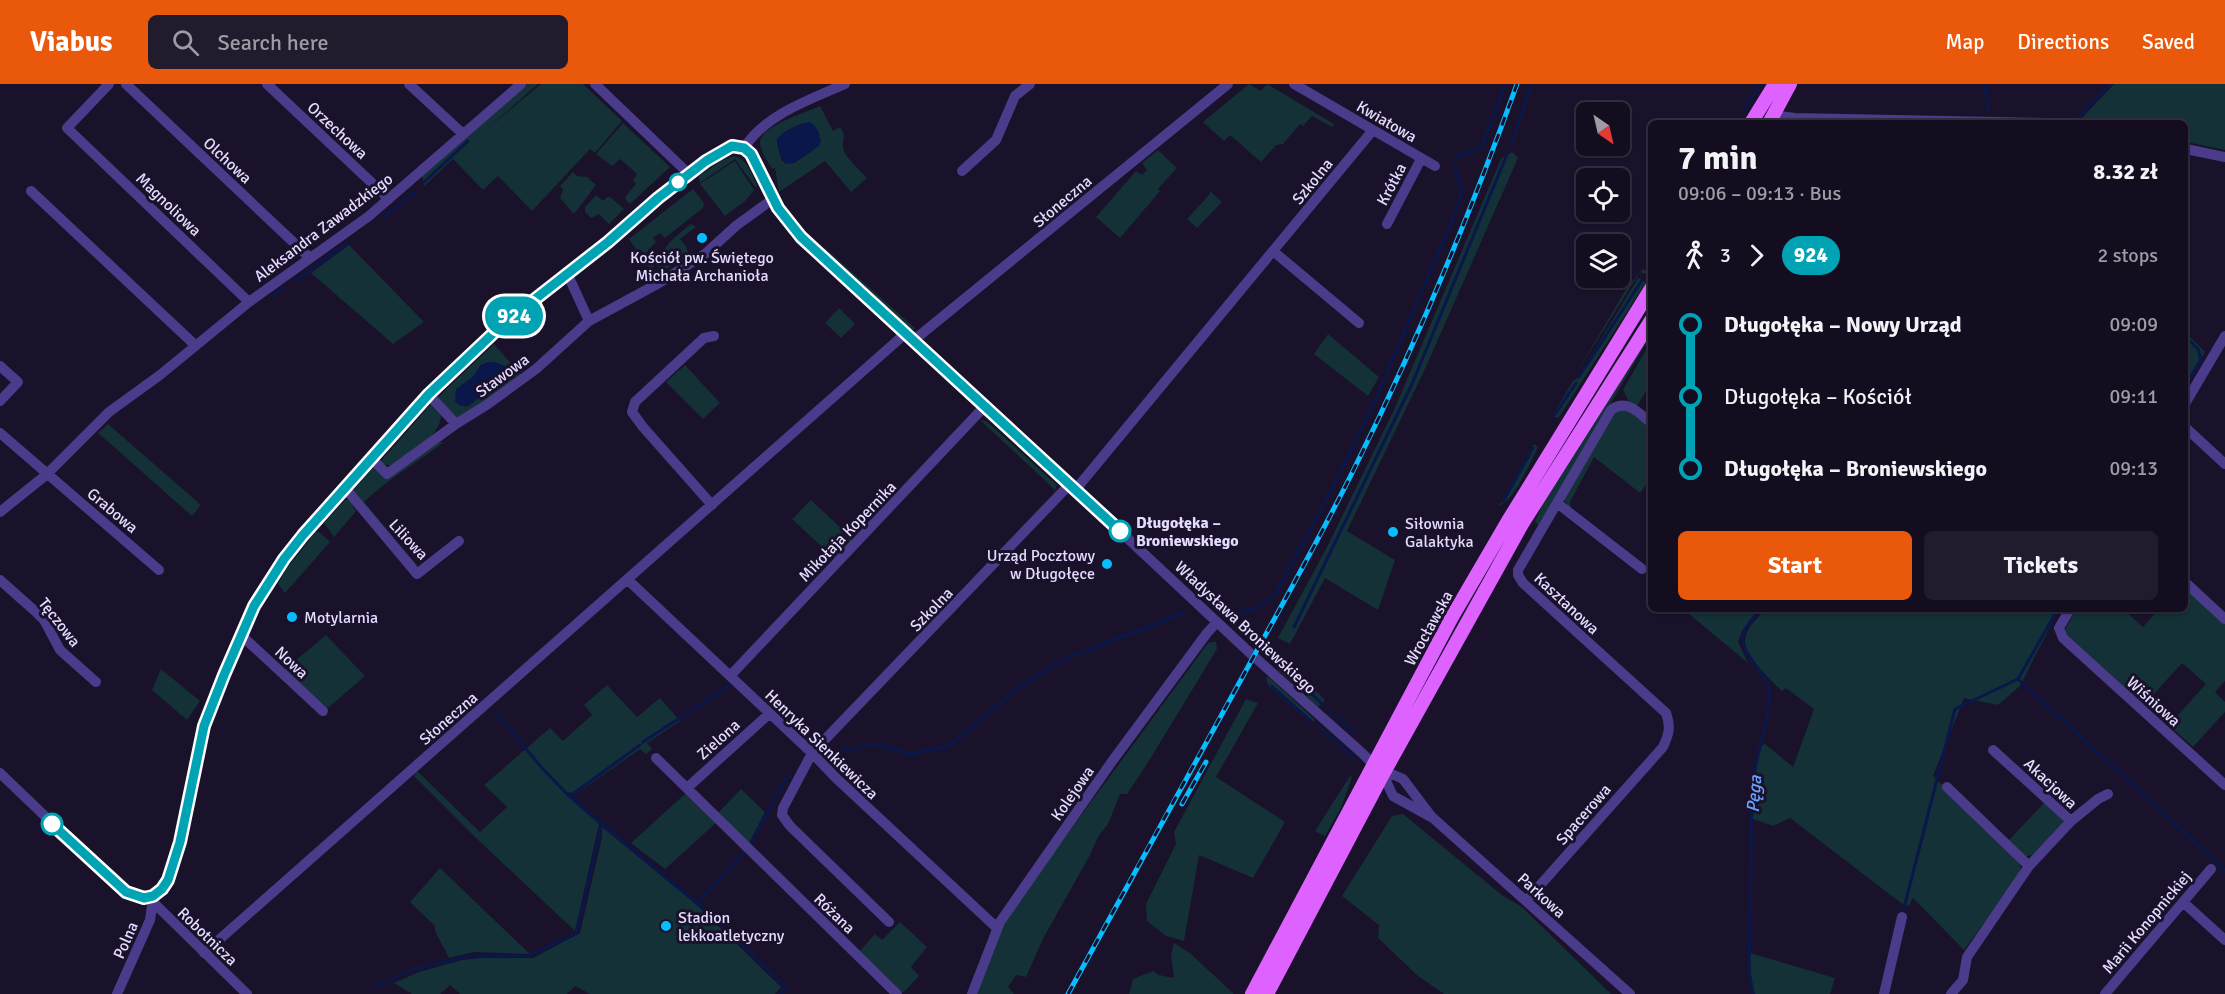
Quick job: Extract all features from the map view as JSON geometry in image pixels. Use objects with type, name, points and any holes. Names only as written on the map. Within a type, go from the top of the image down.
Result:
[{"type":"main road","points":[[1753,120],[1775,84]]},
{"type":"main road","points":[[1771,119],[1790,84]]},
{"type":"main road","name":"Wrocławska","points":[[1267,994],[1452,617],[1508,521],[1648,294]]},
{"type":"main road","name":"Wrocławska","points":[[1252,994],[1378,769],[1522,524],[1648,324]]},
{"type":"street","name":"Magnoliowa","points":[[109,84],[67,128],[249,302]]},
{"type":"street","name":"Olchowa","points":[[126,84],[310,258]]},
{"type":"street","name":"Orzechowa","points":[[267,84],[389,199]]},
{"type":"street","points":[[409,84],[463,134]]},
{"type":"street","name":"Aleksandra Zawadzkiego","points":[[0,512],[46,475],[108,412],[160,375],[249,302],[389,199],[521,84]]},
{"type":"street","points":[[595,84],[689,174]]},
{"type":"street","points":[[0,773],[120,888],[138,897],[153,896],[162,889],[180,842],[204,726],[254,606],[284,559],[429,394],[502,325],[689,174],[725,149],[736,146],[744,148],[752,135],[768,121],[845,84]]},
{"type":"street","points":[[962,171],[996,140],[1016,96],[1030,84]]},
{"type":"street","name":"Słoneczna","points":[[204,953],[712,505],[910,337],[1228,84]]},
{"type":"street","name":"Kwiatowa","points":[[1294,84],[1435,166]]},
{"type":"street","points":[[1771,119],[1795,117],[1863,120]]},
{"type":"street","name":"Szkolna","points":[[889,922],[784,820],[782,811],[786,800],[812,753],[1073,486],[1372,130]]},
{"type":"street","name":"Władysława Broniewskiego","points":[[744,148],[755,160],[773,199],[801,237],[1378,769]]},
{"type":"street","points":[[2188,148],[2225,157]]},
{"type":"street","name":"Krótka","points":[[1387,224],[1421,159]]},
{"type":"street","points":[[31,191],[195,345]]},
{"type":"street","name":"Stawowa","points":[[371,458],[387,474],[536,369],[589,321],[659,284],[705,254],[737,225],[773,199]]},
{"type":"street","points":[[1273,250],[1359,323]]},
{"type":"street","points":[[567,273],[589,321]]},
{"type":"street","points":[[712,505],[638,422],[632,412],[635,402],[704,338],[714,336]]},
{"type":"street","points":[[2188,399],[2225,336]]},
{"type":"street","points":[[0,366],[18,382],[0,401]]},
{"type":"street","points":[[429,394],[456,424]]},
{"type":"street","name":"Kasztanowa","points":[[1648,421],[1629,406],[1619,405],[1611,410],[1531,545],[1518,570],[1518,576],[1666,713],[1670,724],[1663,747]]},
{"type":"street","name":"Mikołaja Kopernika","points":[[730,676],[985,406]]},
{"type":"street","points":[[2188,430],[2225,464]]},
{"type":"street","name":"Grabowa","points":[[0,433],[159,570]]},
{"type":"street","name":"Liliowa","points":[[345,488],[417,574],[459,541]]},
{"type":"street","points":[[1557,503],[1642,570]]},
{"type":"street","name":"Tęczowa","points":[[0,580],[44,620],[60,650],[96,682]]},
{"type":"street","name":"Henryka Sienkiewicza","points":[[628,580],[997,928]]},
{"type":"street","points":[[2188,585],[2225,620]]},
{"type":"street","name":"Wiśniowa","points":[[2068,612],[2059,628],[2063,638],[2225,785]]},
{"type":"street","name":"Kolejowa","points":[[972,994],[997,928],[1116,756],[1206,633],[1217,622]]},
{"type":"street","name":"Nowa","points":[[241,635],[323,711]]},
{"type":"street","name":"Zielona","points":[[687,788],[769,714]]},
{"type":"street","name":"Spacerowa","points":[[1526,901],[1663,747]]},
{"type":"street","name":"Akacjowa","points":[[1951,994],[1963,980],[1967,957],[2029,866],[2071,820],[1993,750]]},
{"type":"street","points":[[656,758],[687,788]]},
{"type":"street","name":"Parkowa","points":[[1378,769],[1393,796],[1433,818]]},
{"type":"street","name":"Parkowa","points":[[1378,769],[1403,779],[1433,818],[1630,994]]},
{"type":"street","points":[[1947,787],[2029,866]]},
{"type":"street","name":"Różana","points":[[687,788],[897,994]]},
{"type":"street","points":[[2071,820],[2108,794]]},
{"type":"street","name":"Marii Konopnickiej","points":[[2105,994],[2211,869]]},
{"type":"street","name":"Robotnicza","points":[[153,896],[155,904],[248,994]]},
{"type":"street","name":"Polna","points":[[117,994],[150,920],[153,896]]},
{"type":"street","points":[[2184,903],[2225,940]]},
{"type":"street","points":[[1884,994],[1902,917]]},
{"type":"green space","points":[[527,84],[538,84],[486,130],[541,84],[583,84],[622,121],[595,153],[590,149],[532,211],[498,176],[483,190],[453,159],[424,186],[422,176]]},
{"type":"green space","points":[[1249,84],[1261,91],[1267,84],[1334,124],[1332,127],[1312,116],[1303,126],[1300,124],[1283,144],[1276,145],[1261,162],[1230,135],[1224,141],[1203,122]]},
{"type":"green space","points":[[2114,84],[2225,84],[2225,150],[2188,142],[2188,120],[2080,120]]},
{"type":"green space","points":[[820,106],[833,131],[840,127],[844,137],[844,151],[867,178],[851,192],[825,161],[779,192],[775,168],[772,169],[761,149],[762,137],[775,125]],"holes":[[[803,123],[821,140],[819,146],[794,163],[782,161],[777,144],[784,132]]]},
{"type":"green space","points":[[623,123],[670,167],[630,204],[625,197],[636,184],[633,180],[637,174],[620,159],[612,166],[596,154]]},
{"type":"green space","points":[[1158,150],[1177,168],[1120,238],[1096,217],[1136,171],[1142,175],[1147,170],[1142,163]]},
{"type":"green space","points":[[1512,152],[1518,158],[1425,369],[1347,531],[1395,560],[1378,610],[1325,578],[1290,644],[1278,638],[1327,547],[1394,410],[1501,159]]},
{"type":"green space","points":[[734,156],[743,160],[748,167],[757,185],[756,188],[735,159],[700,183],[699,176],[721,161]]},
{"type":"green space","points":[[735,161],[754,190],[745,201],[725,216],[700,184]]},
{"type":"green space","points":[[573,172],[577,176],[587,177],[596,185],[574,214],[560,198],[563,189],[560,186]]},
{"type":"green space","points":[[693,189],[704,203],[703,208],[665,238],[660,233],[653,238],[656,242],[647,254],[653,256],[663,250],[651,271],[629,239]]},
{"type":"green space","points":[[1210,191],[1222,202],[1197,228],[1187,219]]},
{"type":"green space","points":[[596,195],[603,201],[610,197],[624,209],[609,224],[599,214],[591,218],[585,212],[585,207]]},
{"type":"green space","points":[[691,224],[696,227],[680,239],[686,246],[689,256],[659,273],[663,251]]},
{"type":"green space","points":[[349,245],[424,322],[393,344],[311,273]]},
{"type":"green space","points":[[825,248],[916,329],[910,330],[823,251]]},
{"type":"green space","points":[[1643,269],[1648,271],[1648,275],[1640,272]]},
{"type":"green space","points":[[1638,278],[1646,282],[1561,414],[1558,418],[1554,417],[1553,415],[1573,381],[1578,378]]},
{"type":"green space","points":[[1627,288],[1630,288],[1575,375]]},
{"type":"green space","points":[[839,308],[855,324],[841,338],[825,323]]},
{"type":"green space","points":[[1328,334],[1379,377],[1368,396],[1314,354]]},
{"type":"green space","points":[[1648,334],[1648,340],[1539,525],[1535,522],[1545,497]]},
{"type":"green space","points":[[2188,335],[2205,352],[2188,382]]},
{"type":"green space","points":[[494,344],[522,376],[463,417],[454,417],[438,397]],"holes":[[[481,365],[505,366],[509,375],[465,407],[460,386],[472,378]]]},
{"type":"green space","points":[[1648,346],[1648,388],[1637,406],[1629,402],[1623,390]]},
{"type":"green space","points":[[685,365],[720,403],[703,419],[666,382]]},
{"type":"green space","points":[[431,404],[441,416],[439,424],[429,438],[391,466],[379,463]]},
{"type":"green space","points":[[1624,407],[1648,427],[1648,482],[1640,493],[1594,457],[1570,502],[1571,509],[1564,500],[1613,414]]},
{"type":"green space","points":[[980,420],[992,426],[1057,485],[1054,493],[1054,489]]},
{"type":"green space","points":[[108,424],[201,505],[192,516],[98,433]]},
{"type":"green space","points":[[444,442],[383,485],[364,502],[417,565],[412,563],[353,491],[374,466],[385,477],[434,443]]},
{"type":"green space","points":[[1534,444],[1538,447],[1522,480],[1505,503],[1499,506]]},
{"type":"green space","points":[[345,500],[349,500],[356,511],[334,537],[324,523]]},
{"type":"green space","points":[[811,500],[854,540],[835,559],[792,519]]},
{"type":"green space","points":[[316,532],[330,542],[285,593],[278,584],[287,568]]},
{"type":"green space","points":[[2188,591],[2225,624],[2225,681],[2215,692],[2225,702],[2225,712],[2193,747],[2169,725],[2206,684],[2182,663],[2144,705],[2065,633],[2074,612],[2126,612],[2143,627],[2156,612],[2188,612]]},
{"type":"green space","points":[[1687,612],[1756,612],[1742,631],[1738,642],[1748,663]]},
{"type":"green space","points":[[1763,612],[2057,612],[2020,686],[1998,705],[1964,698],[1933,776],[2020,863],[2021,873],[1964,950],[1913,898],[1909,906],[1901,903],[1790,818],[1773,826],[1753,819],[1756,768],[1761,746],[1765,744],[1793,767],[1814,709],[1786,688],[1782,691],[1759,668],[1749,653],[1745,641],[1752,624]]},
{"type":"green space","points":[[326,635],[365,676],[328,708],[284,670]]},
{"type":"green space","points":[[1216,642],[1217,649],[1127,794],[1120,794],[1108,824],[1098,837],[1044,937],[1026,977],[1016,975],[1008,987],[1014,994],[976,994],[1005,922],[1208,643]]},
{"type":"green space","points":[[1283,658],[1325,700],[1318,707],[1278,670]]},
{"type":"green space","points":[[161,669],[200,701],[187,720],[152,690]]},
{"type":"green space","points":[[1269,677],[1314,721],[1310,722],[1269,687],[1266,678]]},
{"type":"green space","points":[[607,685],[637,717],[660,698],[680,721],[647,743],[652,749],[646,754],[640,749],[573,796],[570,792],[566,794],[599,824],[575,931],[414,776],[417,771],[480,832],[507,807],[484,785],[550,728],[563,741],[592,715],[584,705]]},
{"type":"green space","points":[[1246,699],[1258,703],[1216,777],[1285,822],[1253,878],[1199,855],[1184,941],[1166,936],[1147,921],[1146,904],[1176,844],[1174,832]]},
{"type":"green space","points":[[1350,776],[1352,777],[1341,808],[1325,836],[1315,831]]},
{"type":"green space","points":[[741,789],[765,812],[749,843],[718,813]]},
{"type":"green space","points":[[686,793],[716,823],[665,869],[631,843]]},
{"type":"green space","points":[[2045,802],[2065,820],[2035,854],[2025,857],[2008,841]]},
{"type":"green space","points":[[1403,814],[1503,896],[1522,907],[1611,994],[1444,994],[1418,976],[1378,938],[1379,925],[1342,896],[1392,816]]},
{"type":"green space","points":[[602,827],[698,906],[781,987],[775,994],[590,994],[575,986],[567,994],[460,994],[450,985],[440,994],[412,994],[394,983],[419,972],[462,960],[533,958],[580,933],[602,837]]},
{"type":"green space","points":[[440,868],[530,954],[474,952],[449,958],[435,931],[435,926],[410,902]]},
{"type":"green space","points":[[900,922],[927,947],[911,967],[919,976],[903,993],[860,951],[875,934],[882,940]]},
{"type":"green space","points":[[1174,943],[1191,954],[1234,994],[1129,994],[1133,979],[1153,971],[1159,975],[1174,978],[1171,954]]},
{"type":"green space","points":[[1750,953],[1835,978],[1830,994],[1755,994],[1751,987]]},
{"type":"shaded area","points":[[810,122],[819,132],[819,146],[794,163],[785,164],[777,139],[792,128]]},
{"type":"shaded area","points":[[488,362],[505,367],[509,372],[508,376],[500,384],[486,390],[470,405],[460,406],[455,401],[456,389],[472,378],[481,365]]},
{"type":"waterway","points":[[1454,162],[1457,157],[1482,147],[1505,84]]},
{"type":"waterway","points":[[1511,145],[1531,84]]},
{"type":"waterway","points":[[1744,110],[1760,84]]},
{"type":"waterway","name":"Pęga","points":[[1985,84],[1988,111]]},
{"type":"waterway","points":[[2078,118],[2110,84]]},
{"type":"waterway","points":[[423,183],[468,141]]},
{"type":"waterway","points":[[1294,627],[1412,384],[1508,152]]},
{"type":"waterway","points":[[1226,613],[1257,608],[1275,595],[1333,487],[1375,401],[1459,204],[1462,190],[1455,168]]},
{"type":"waterway","points":[[384,217],[414,193]]},
{"type":"waterway","points":[[295,281],[348,243]]},
{"type":"waterway","points":[[1579,377],[1642,280]]},
{"type":"waterway","points":[[272,296],[285,287]]},
{"type":"waterway","points":[[2188,339],[2198,349],[2201,359],[2188,382]]},
{"type":"waterway","points":[[1554,416],[1576,383]]},
{"type":"waterway","points":[[1503,502],[1533,448]]},
{"type":"waterway","name":"Pęga","points":[[1753,994],[1749,971],[1752,789],[1768,711],[1769,688],[1744,647],[1743,640],[1747,627],[1759,612]]},
{"type":"waterway","points":[[1903,912],[1955,709],[2018,679],[2056,612]]},
{"type":"waterway","points":[[822,755],[875,744],[910,754],[949,746],[1015,691],[1051,667],[1072,656],[1184,613]]},
{"type":"waterway","points":[[1289,671],[1322,704]]},
{"type":"waterway","points":[[2018,679],[2225,870]]},
{"type":"waterway","points":[[643,742],[730,685]]},
{"type":"waterway","points":[[1271,686],[1311,721]]},
{"type":"waterway","points":[[1327,709],[1331,712]]},
{"type":"waterway","points":[[494,711],[542,768],[568,795],[602,824]]},
{"type":"waterway","points":[[1336,716],[1355,733]]},
{"type":"waterway","points":[[1319,727],[1354,758]]},
{"type":"waterway","points":[[570,796],[640,745]]},
{"type":"waterway","points":[[750,845],[784,781],[791,776]]},
{"type":"waterway","points":[[375,987],[414,969],[469,956],[528,956],[576,934],[602,824],[697,903],[746,850]]},
{"type":"waterway","points":[[697,903],[785,986],[781,994]]},
{"type":"railway","points":[[1068,994],[1299,574],[1354,469],[1441,279],[1517,84]]},
{"type":"railway","points":[[1182,804],[1206,762]]},
{"type":"bus line","name":"924","points":[[52,824],[126,892],[144,898],[159,892],[168,880],[180,842],[204,726],[211,706],[254,606],[284,559],[371,458],[448,374],[502,325],[608,242],[658,198],[706,161],[732,146],[744,148],[751,154],[778,208],[813,249],[1120,531]]},
{"type":"place","name":"Kościół pw. Świętego Michała Archanioła","points":[[702,238]]},
{"type":"place","name":"Długołęka – Broniewskiego","points":[[1120,531]]},
{"type":"place","name":"Siłownia Galaktyka","points":[[1393,532]]},
{"type":"place","name":"Urząd Pocztowy w Długołęce","points":[[1107,564]]},
{"type":"place","name":"Motylarnia","points":[[292,617]]},
{"type":"place","name":"Stadion lekkoatletyczny","points":[[666,926]]}]
